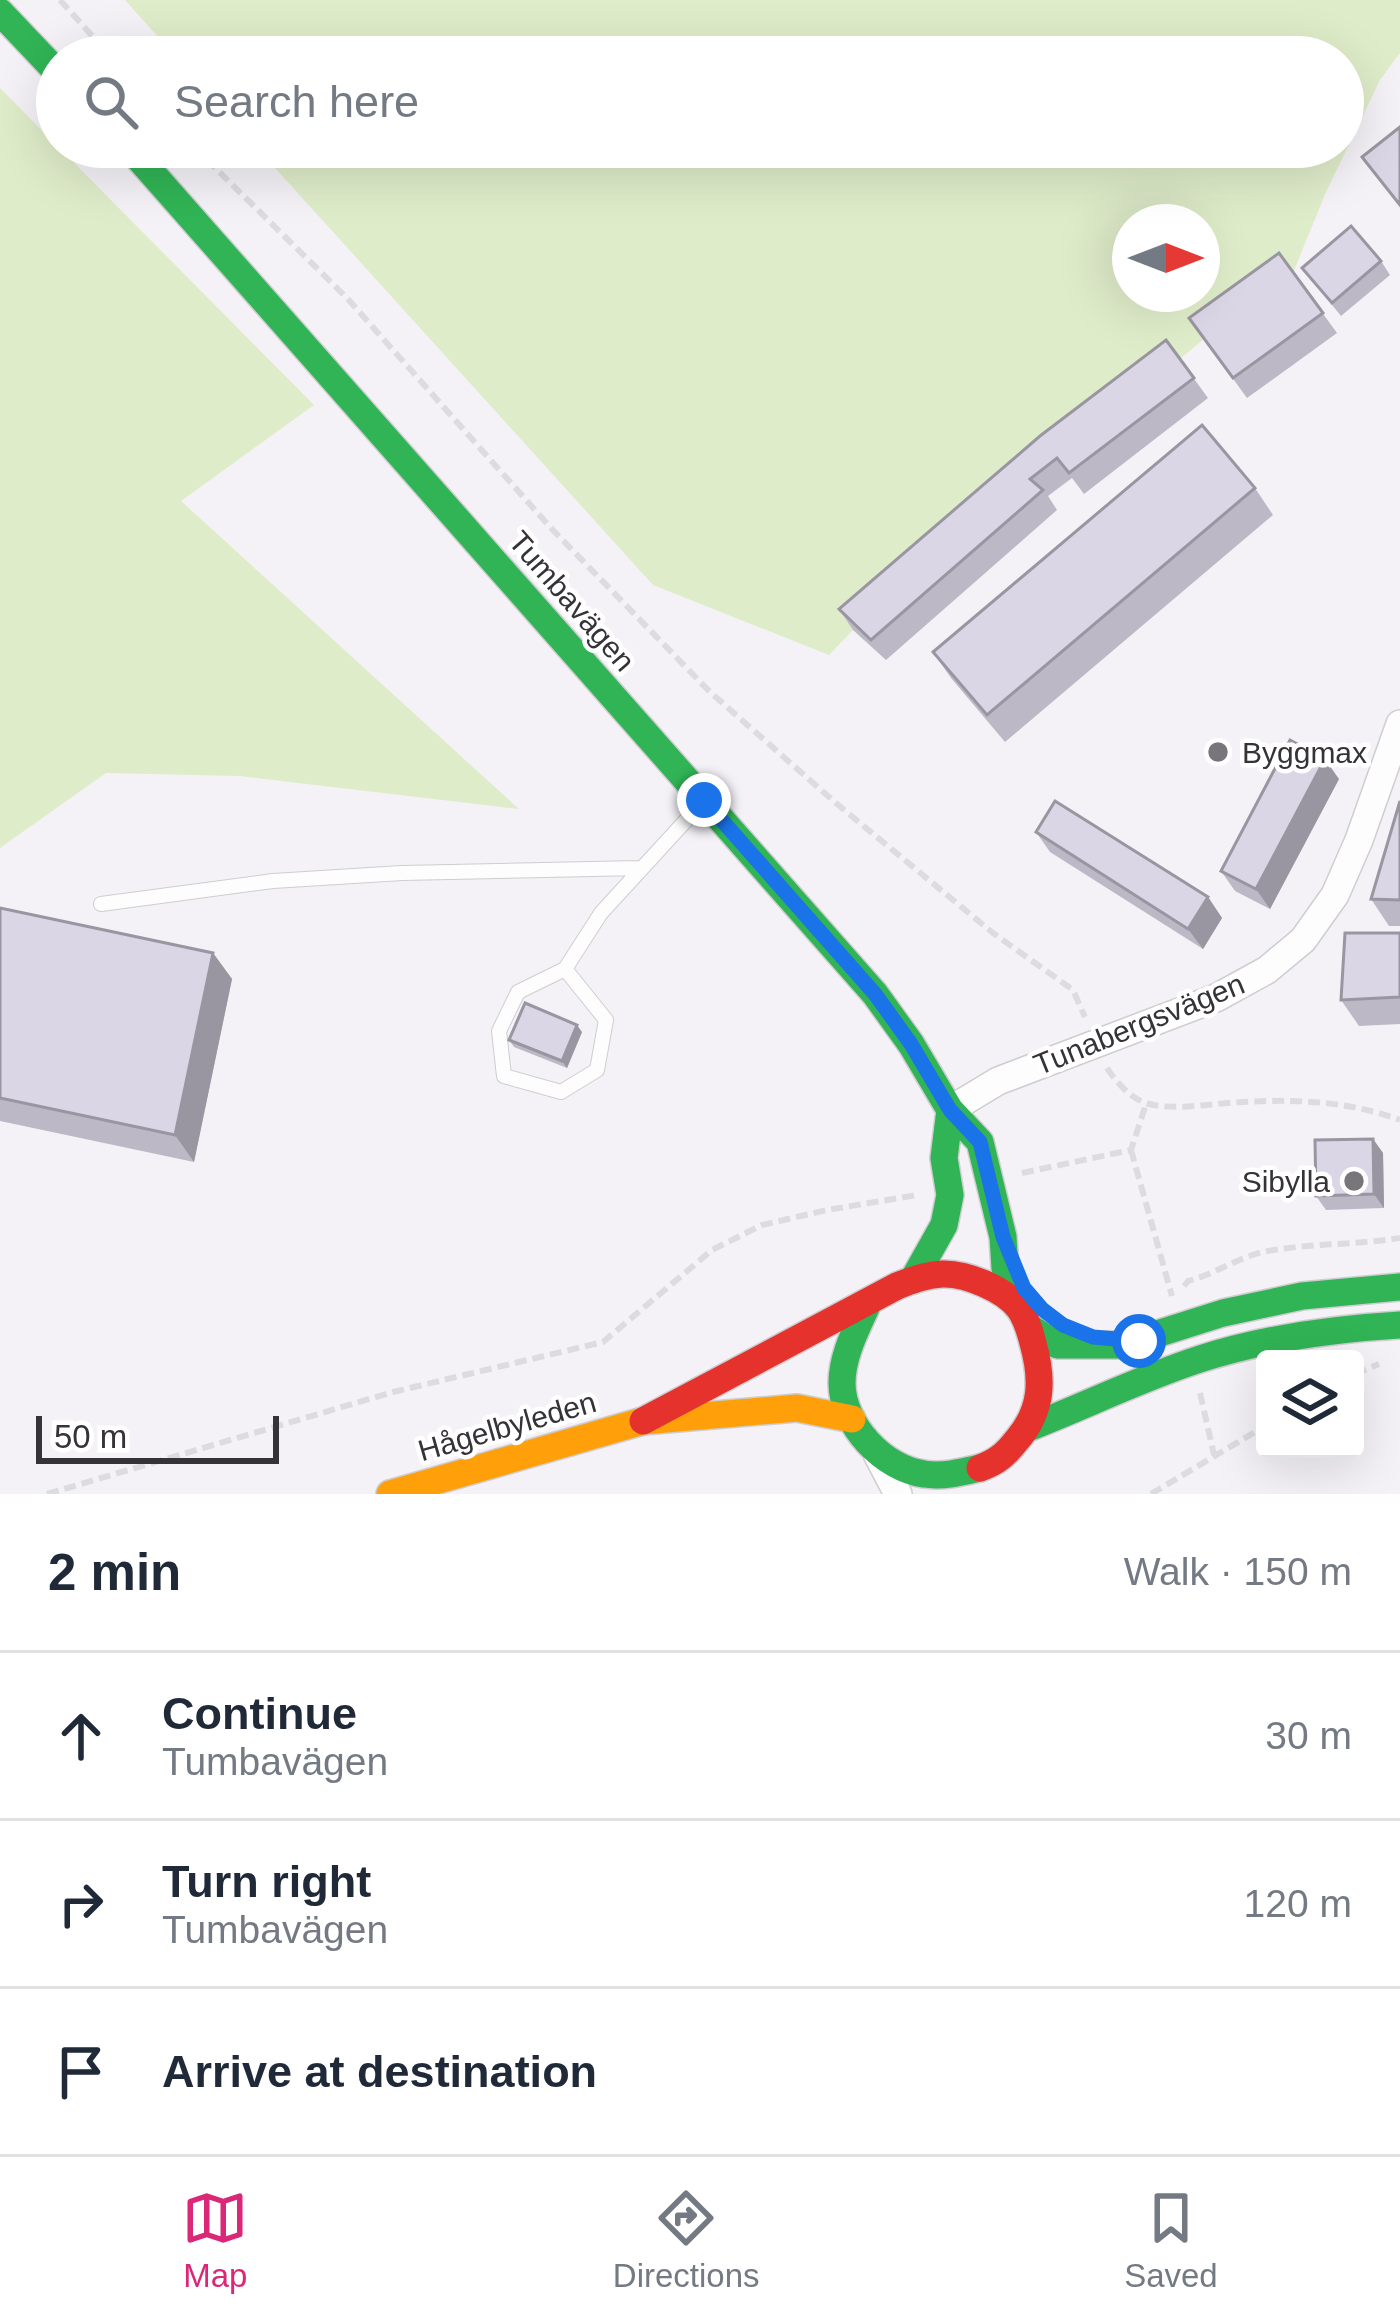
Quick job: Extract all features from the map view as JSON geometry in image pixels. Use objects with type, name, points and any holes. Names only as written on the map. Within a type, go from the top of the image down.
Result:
[{"type":"main road","points":[[0,12],[36,50]]},
{"type":"main road","name":"Tumbavägen","points":[[147,168],[875,994],[950,1110],[980,1142],[1003,1237],[1024,1288],[1063,1325],[1093,1337],[1139,1341]]},
{"type":"main road","points":[[913,1280],[944,1225],[950,1195],[944,1158],[950,1110]]},
{"type":"main road","name":"Tumbavägen","points":[[1003,1237],[1005,1268],[1023,1317]]},
{"type":"main road","points":[[1023,1317],[1040,1367],[1038,1410],[1000,1460],[977,1480],[926,1476],[878,1454],[852,1419],[842,1392],[844,1360],[868,1303],[913,1280],[952,1274],[989,1286],[1058,1345],[1096,1347],[1139,1341],[1223,1313],[1301,1296],[1400,1287]]},
{"type":"main road","name":"Hågelbyleden","points":[[390,1494],[643,1420],[868,1303]]},
{"type":"main road","points":[[1028,1428],[1206,1357],[1319,1333],[1400,1324]]},
{"type":"main road","name":"Hågelbyleden","points":[[643,1420],[797,1408],[852,1419]]},
{"type":"street","name":"Tunabergsvägen","points":[[950,1110],[998,1081],[1216,998],[1267,970],[1303,940],[1335,895],[1400,724]]},
{"type":"street","points":[[878,1454],[898,1494]]},
{"type":"lane","points":[[565,969],[606,1020],[598,1070],[561,1092],[504,1076],[499,1031],[518,992],[565,969],[601,913],[704,800]]},
{"type":"lane","points":[[101,904],[273,881],[640,868]]},
{"type":"path","points":[[60,0],[93,36]]},
{"type":"path","points":[[215,168],[347,298],[550,526],[710,692],[993,933],[1073,990],[1108,1072],[1124,1089],[1145,1104],[1291,1100],[1366,1108],[1400,1120]]},
{"type":"path","points":[[1145,1104],[1131,1150],[1176,1310]]},
{"type":"path","points":[[1006,1176],[1131,1150]]},
{"type":"path","points":[[47,1494],[393,1392],[603,1342],[712,1250],[762,1226],[925,1193]]},
{"type":"path","points":[[1172,1297],[1188,1281],[1266,1251],[1400,1238]]},
{"type":"path","points":[[1364,1370],[1378,1364]]},
{"type":"path","points":[[1196,1378],[1214,1455]]},
{"type":"path","points":[[1151,1494],[1256,1431]]},
{"type":"green space","points":[[125,0],[1400,0],[1400,53],[1364,113],[1364,36],[157,36]]},
{"type":"green space","points":[[0,88],[36,124],[36,168],[79,168],[314,405],[181,501],[519,809],[239,776],[106,773],[0,848]]},
{"type":"green space","points":[[275,168],[1338,168],[1293,273],[1204,339],[853,630],[829,655],[653,585]]},
{"type":"building","points":[[1400,127],[1400,205],[1364,160]]},
{"type":"building","points":[[1351,226],[1381,261],[1332,303],[1302,268]]},
{"type":"building","points":[[1279,253],[1323,313],[1233,378],[1189,318],[1197,312],[1220,312],[1220,296]]},
{"type":"building","points":[[1166,340],[1194,378],[1069,473],[1057,458],[1030,479],[1043,490],[871,640],[839,609],[1040,436]]},
{"type":"building","points":[[1202,425],[1255,488],[987,715],[933,652]]},
{"type":"building","points":[[1290,740],[1325,759],[1256,889],[1221,871]]},
{"type":"building","points":[[1055,801],[1208,897],[1188,929],[1036,832]]},
{"type":"building","points":[[1400,801],[1400,900],[1371,899]]},
{"type":"building","points":[[0,908],[213,953],[175,1135],[0,1098]]},
{"type":"building","points":[[1345,933],[1400,933],[1400,997],[1341,1000]]},
{"type":"building","points":[[525,1003],[577,1025],[562,1061],[509,1040]]},
{"type":"building","name":"Sibylla","points":[[1373,1139],[1374,1194],[1316,1196],[1315,1140]]},
{"type":"traffic: fast","points":[[0,12],[36,50]]},
{"type":"traffic: fast","points":[[147,168],[875,994],[950,1110],[980,1142],[1003,1237],[1005,1268],[1018,1307]]},
{"type":"traffic: fast","points":[[913,1280],[944,1225],[950,1195],[944,1158],[950,1110]]},
{"type":"traffic: fast","points":[[1029,1327],[1057,1345],[1122,1345],[1223,1313],[1302,1296],[1400,1287]]},
{"type":"traffic: fast","points":[[868,1303],[851,1342],[842,1383],[857,1429],[880,1454],[909,1470],[938,1475],[980,1468]]},
{"type":"traffic: fast","points":[[1028,1428],[1156,1375],[1249,1345],[1400,1325]]},
{"type":"traffic: slow","points":[[390,1494],[643,1421],[797,1408],[852,1419]]},
{"type":"traffic: jam","points":[[643,1421],[897,1286],[952,1274],[994,1289],[1019,1308],[1038,1369],[1036,1406],[1026,1429],[1005,1453],[980,1468]]},
{"type":"place","name":"Byggmax","points":[[1218,752]]},
{"type":"place","name":"Sibylla","points":[[1354,1181]]},
{"type":"route","points":[[704,800],[875,994],[950,1110],[980,1142],[1003,1237],[1024,1288],[1063,1325],[1093,1337],[1139,1341]]}]
